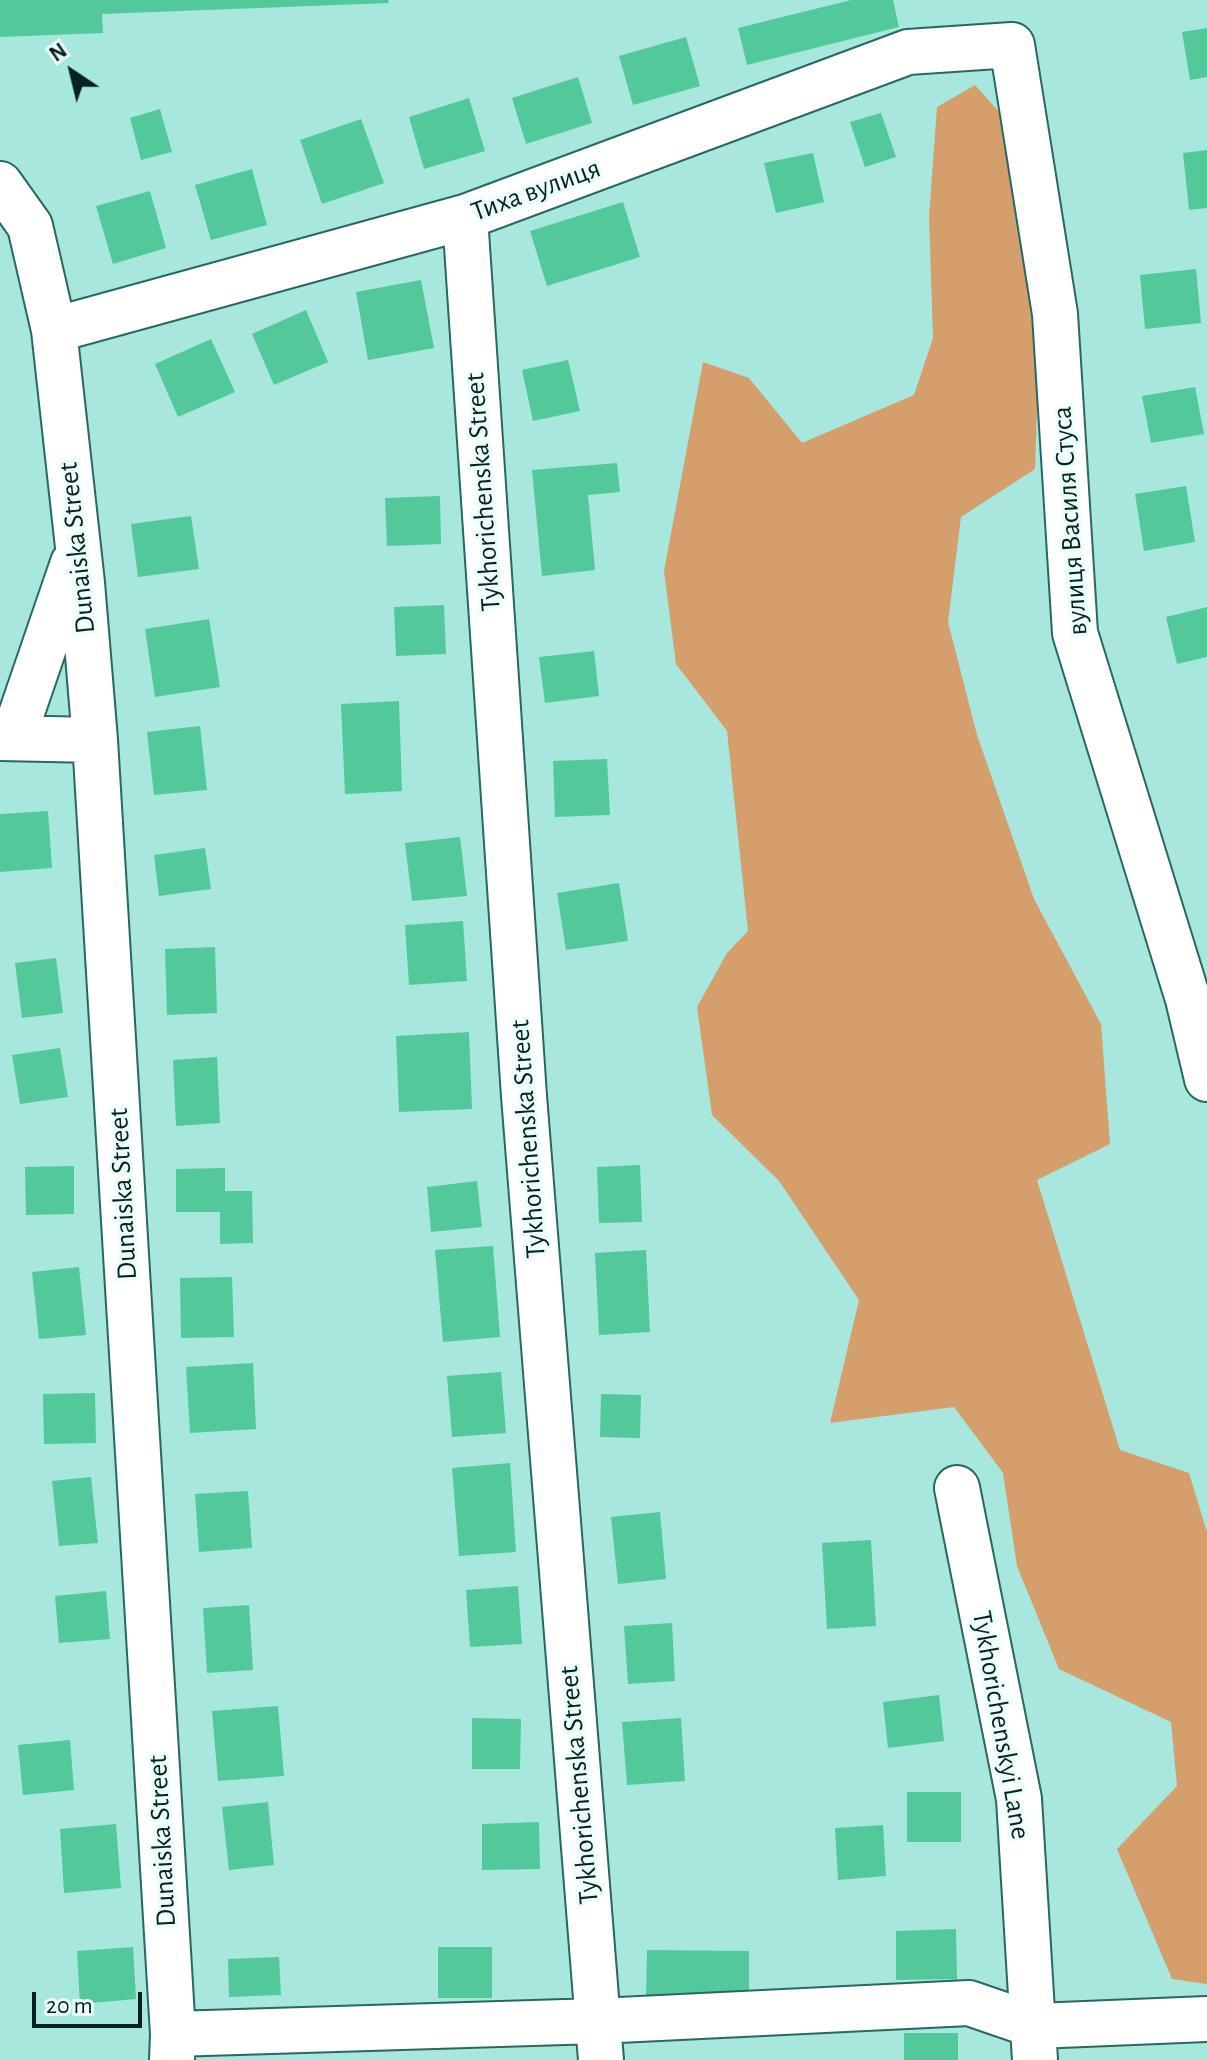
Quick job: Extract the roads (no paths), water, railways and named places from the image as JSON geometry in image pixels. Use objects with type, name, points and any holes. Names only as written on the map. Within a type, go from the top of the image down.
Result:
[{"type":"street","name":"Тиха вулиця","points":[[54,330],[465,217],[908,52],[1012,45]]},
{"type":"street","name":"вулиця Василя Стуса","points":[[1012,45],[1055,314],[1075,633],[1188,999],[1207,1079]]},
{"type":"street","name":"Dunaiska Street","points":[[0,184],[30,226],[54,330],[78,548],[95,740],[173,2047]]},
{"type":"street","name":"Tykhorichenska Street","points":[[465,217],[523,1080],[599,2040]]},
{"type":"street","points":[[78,548],[6,738],[95,740]]},
{"type":"street","name":"Tykhorichenskyi Lane","points":[[957,1488],[1019,1799],[1035,2043]]},
{"type":"street","points":[[173,2047],[599,2040],[969,2003],[1035,2043],[1207,2019]]}]
